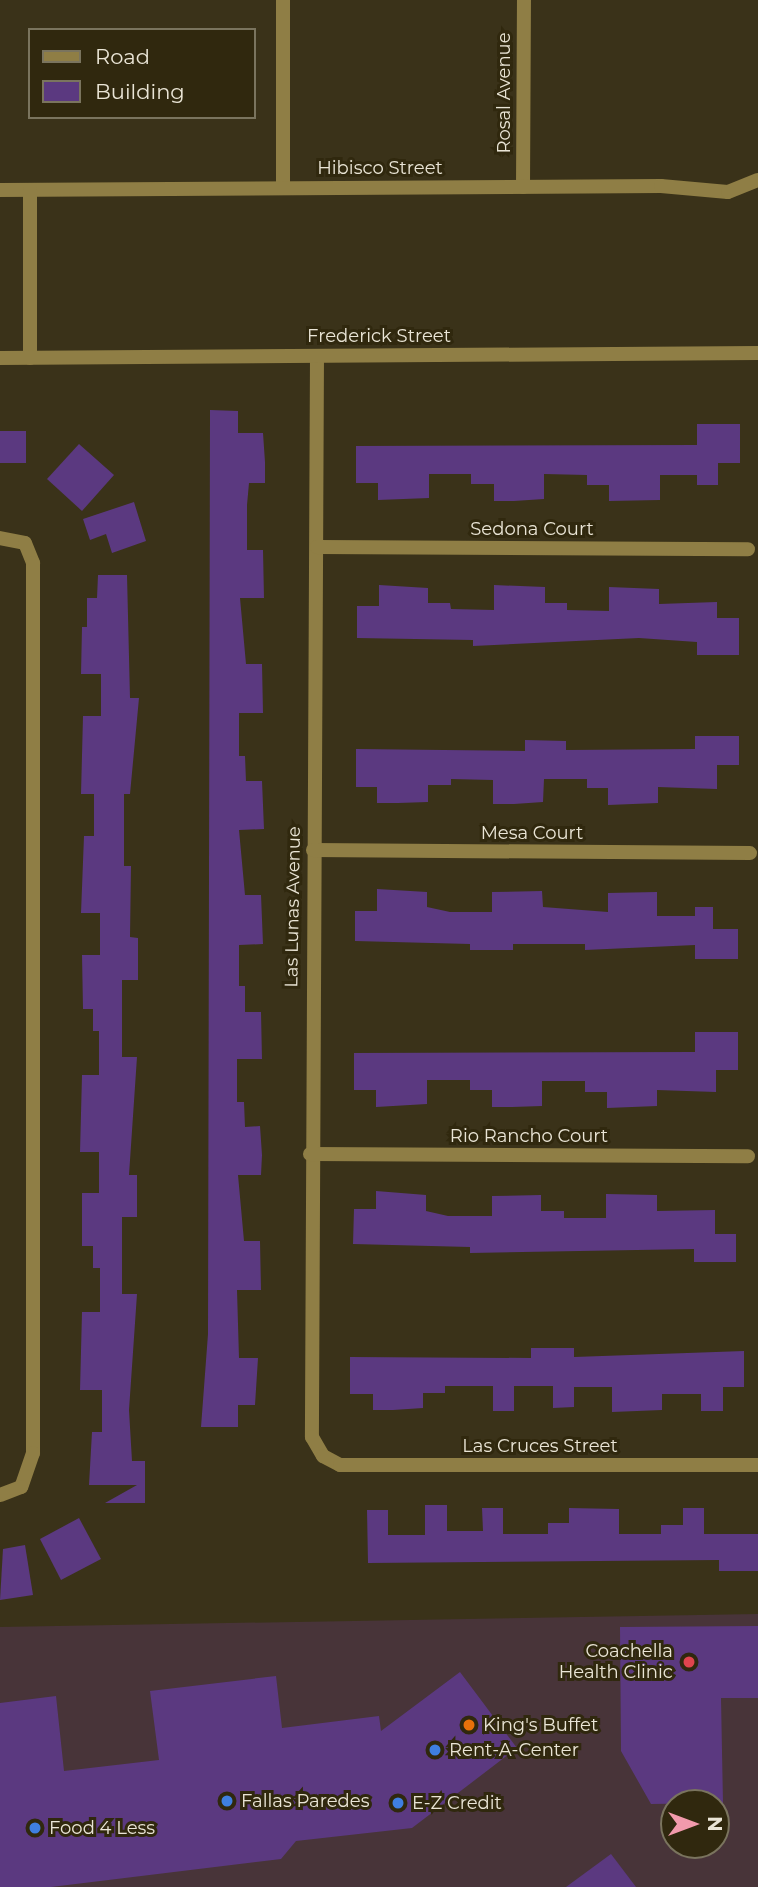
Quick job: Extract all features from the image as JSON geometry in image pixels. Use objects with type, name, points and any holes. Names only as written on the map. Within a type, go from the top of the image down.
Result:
[{"type":"street","points":[[283,0],[283,188]]},
{"type":"street","name":"Rosal Avenue","points":[[523,187],[524,0]]},
{"type":"street","name":"Hibisco Street","points":[[0,190],[523,187],[728,192],[758,180]]},
{"type":"street","points":[[30,190],[30,358]]},
{"type":"street","name":"Frederick Street","points":[[0,358],[758,353]]},
{"type":"street","name":"Las Lunas Avenue","points":[[317,356],[309,1414],[323,1456]]},
{"type":"street","points":[[0,538],[25,543],[33,563],[33,1453],[21,1486],[0,1494]]},
{"type":"street","name":"Sedona Court","points":[[317,547],[748,549]]},
{"type":"street","name":"Mesa Court","points":[[313,850],[750,853]]},
{"type":"street","name":"Rio Rancho Court","points":[[310,1154],[748,1156]]},
{"type":"street","name":"Las Cruces Street","points":[[323,1456],[351,1465],[758,1465]]},
{"type":"shaded area","points":[[758,1614],[758,1887],[0,1887],[0,1627]]},
{"type":"building","points":[[210,410],[238,411],[238,433],[263,433],[265,462],[265,483],[249,483],[247,505],[247,550],[263,550],[264,598],[240,598],[246,664],[262,664],[263,713],[239,713],[239,756],[245,756],[246,781],[262,781],[264,829],[239,830],[245,895],[261,895],[263,944],[239,945],[239,986],[245,986],[245,1012],[261,1012],[262,1059],[237,1059],[237,1102],[244,1102],[245,1127],[260,1126],[262,1155],[261,1175],[238,1175],[244,1241],[260,1241],[261,1290],[237,1290],[239,1358],[258,1358],[255,1405],[238,1405],[238,1427],[201,1427],[208,1334]]},
{"type":"building","points":[[697,424],[740,424],[740,463],[718,463],[718,485],[697,485],[697,475],[660,475],[660,500],[609,501],[609,485],[587,485],[587,475],[544,474],[544,499],[514,501],[494,501],[494,484],[471,484],[471,474],[429,474],[429,498],[378,500],[378,483],[356,483],[356,446],[697,445]]},
{"type":"building","points":[[0,431],[26,431],[26,463],[0,463]]},
{"type":"building","points":[[79,444],[114,475],[82,511],[47,479]]},
{"type":"building","points":[[134,502],[146,541],[112,553],[106,534],[90,540],[83,519]]},
{"type":"building","points":[[98,575],[127,575],[130,698],[139,698],[130,794],[124,794],[124,866],[131,866],[130,937],[138,938],[138,980],[122,980],[122,1057],[137,1057],[129,1175],[137,1175],[137,1217],[122,1217],[122,1294],[137,1294],[129,1410],[132,1461],[145,1461],[145,1503],[105,1503],[137,1485],[89,1485],[92,1432],[102,1432],[102,1390],[80,1390],[82,1312],[100,1312],[100,1268],[93,1268],[93,1246],[82,1246],[82,1193],[99,1193],[99,1152],[80,1152],[82,1075],[99,1075],[99,1031],[93,1031],[93,1009],[83,1009],[82,955],[100,955],[100,913],[81,913],[84,836],[94,836],[94,794],[81,794],[83,716],[101,716],[101,674],[81,674],[82,627],[87,627],[87,598],[97,598]]},
{"type":"building","points":[[379,585],[428,588],[428,603],[450,603],[451,609],[494,610],[494,585],[545,587],[545,603],[567,603],[567,610],[609,611],[609,587],[659,589],[659,604],[717,602],[717,618],[739,618],[739,655],[697,655],[697,642],[639,638],[473,646],[473,640],[357,638],[357,606],[379,606]]},
{"type":"building","points":[[695,736],[739,736],[739,765],[717,765],[717,789],[658,787],[658,803],[608,805],[608,788],[587,788],[587,779],[544,779],[543,802],[514,804],[493,804],[493,780],[451,779],[451,785],[428,785],[428,802],[377,803],[377,787],[356,787],[356,749],[525,751],[525,740],[566,741],[566,750],[695,749]]},
{"type":"building","points":[[377,889],[427,892],[427,907],[450,912],[492,912],[492,892],[542,891],[543,907],[608,912],[608,893],[657,892],[657,916],[695,916],[695,907],[713,907],[713,929],[738,929],[738,959],[695,959],[695,945],[585,950],[585,944],[513,944],[513,950],[470,950],[470,944],[355,941],[355,911],[377,911]]},
{"type":"building","points":[[695,1032],[738,1032],[738,1070],[716,1070],[716,1092],[657,1090],[657,1106],[607,1108],[607,1092],[585,1092],[585,1081],[542,1081],[542,1106],[492,1107],[492,1090],[470,1090],[470,1080],[427,1080],[427,1104],[376,1107],[376,1090],[354,1090],[354,1053],[695,1052]]},
{"type":"building","points":[[376,1191],[426,1195],[426,1211],[448,1216],[492,1216],[492,1196],[541,1195],[541,1211],[564,1211],[564,1218],[606,1218],[606,1194],[657,1195],[657,1211],[715,1210],[715,1234],[736,1234],[736,1262],[694,1262],[694,1249],[470,1253],[470,1247],[353,1244],[354,1209],[376,1209]]},
{"type":"building","points":[[531,1348],[574,1348],[574,1357],[744,1351],[744,1387],[723,1387],[723,1411],[701,1411],[701,1394],[662,1394],[662,1410],[612,1412],[612,1387],[574,1387],[574,1407],[553,1408],[553,1386],[514,1386],[514,1411],[493,1411],[493,1386],[445,1386],[445,1393],[423,1393],[423,1408],[393,1410],[373,1410],[373,1394],[350,1394],[350,1357],[531,1358]]},
{"type":"building","points":[[425,1505],[447,1505],[447,1531],[483,1531],[482,1508],[503,1508],[503,1534],[548,1534],[548,1523],[569,1523],[569,1508],[619,1509],[619,1534],[661,1534],[661,1525],[683,1525],[683,1508],[704,1508],[704,1534],[758,1534],[758,1571],[719,1571],[719,1560],[368,1563],[367,1510],[388,1510],[388,1535],[425,1535]]},
{"type":"building","points":[[79,1518],[101,1559],[61,1580],[40,1539]]},
{"type":"building","points":[[25,1545],[33,1595],[0,1600],[3,1549]]},
{"type":"building","points":[[758,1626],[758,1698],[721,1698],[723,1789],[660,1789],[660,1804],[651,1804],[621,1751],[620,1627]]},
{"type":"building","points":[[460,1672],[517,1748],[412,1828],[296,1841],[281,1859],[51,1887],[0,1887],[0,1703],[56,1696],[64,1771],[159,1760],[150,1691],[276,1676],[282,1728],[379,1716],[381,1731]]},
{"type":"building","points":[[611,1854],[636,1887],[566,1887]]},
{"type":"place","name":"Coachella Health Clinic","points":[[689,1662]]},
{"type":"place","name":"King's Buffet","points":[[469,1725]]},
{"type":"place","name":"Rent-A-Center","points":[[435,1750]]},
{"type":"place","name":"Fallas Paredes","points":[[227,1801]]},
{"type":"place","name":"E-Z Credit","points":[[398,1803]]},
{"type":"place","name":"Food 4 Less","points":[[35,1828]]}]
